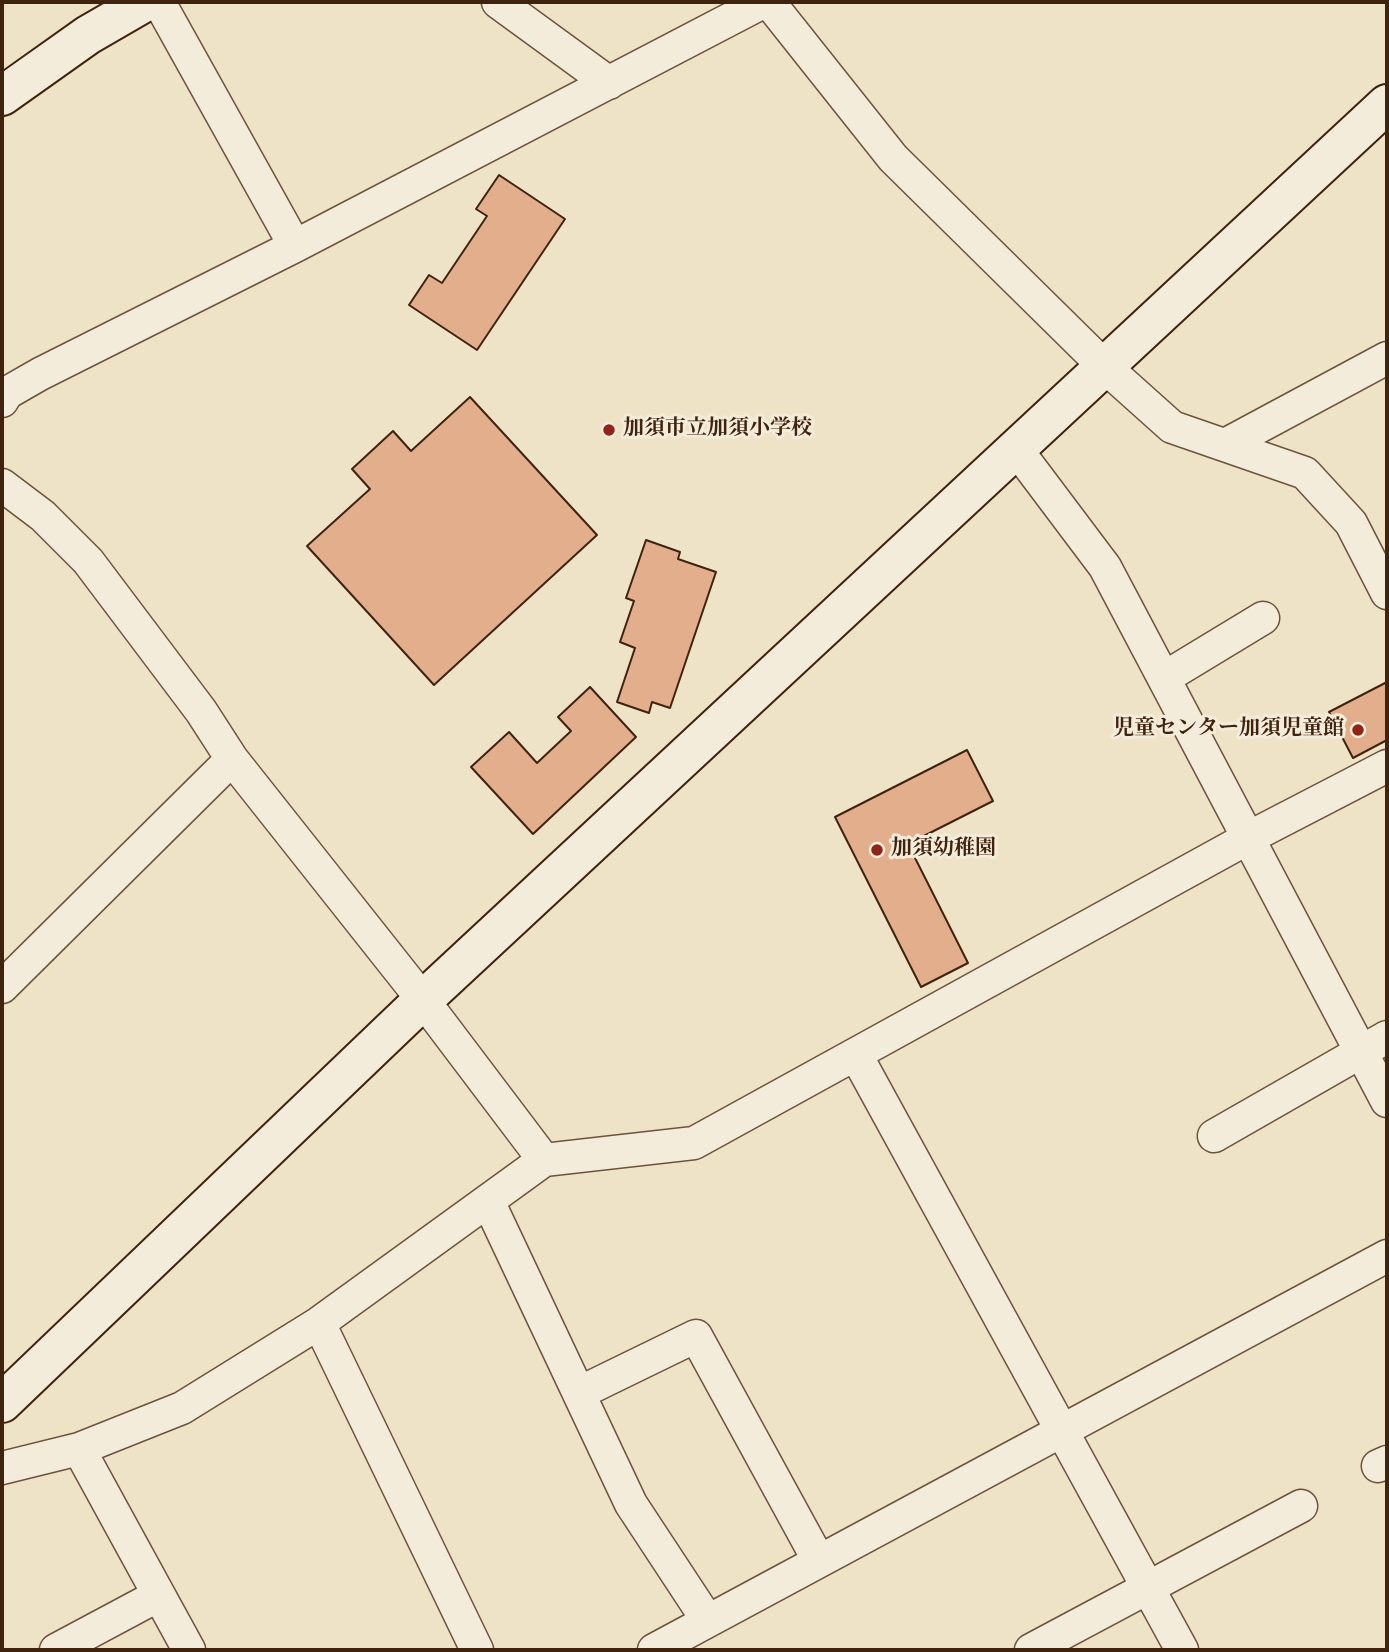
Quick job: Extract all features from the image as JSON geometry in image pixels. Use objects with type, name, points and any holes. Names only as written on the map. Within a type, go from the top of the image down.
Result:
[{"type":"street","points":[[2,96],[77,42],[145,2]]},
{"type":"street","points":[[159,2],[295,246]]},
{"type":"street","points":[[498,2],[609,83]]},
{"type":"street","points":[[2,401],[7,393],[40,374],[295,246],[763,2]]},
{"type":"street","points":[[769,2],[893,158],[1105,367],[1172,427],[1305,473],[1351,523],[1387,593]]},
{"type":"street","points":[[2,1403],[423,1000],[1387,104]]},
{"type":"street","points":[[1224,445],[1387,358]]},
{"type":"street","points":[[1017,450],[1105,567],[1250,837],[1374,1044],[1387,1101]]},
{"type":"street","points":[[2,485],[43,516],[88,561],[201,711],[232,759],[423,1000],[544,1160]]},
{"type":"street","points":[[1164,678],[1264,618]]},
{"type":"street","points":[[2,987],[232,759]]},
{"type":"street","points":[[2,1468],[79,1449],[182,1408],[318,1322],[544,1160],[694,1143],[1250,837],[1387,766]]},
{"type":"street","points":[[1214,1136],[1374,1044]]},
{"type":"street","points":[[856,1055],[1182,1650]]},
{"type":"street","points":[[488,1201],[631,1504],[700,1634]]},
{"type":"street","points":[[654,1650],[700,1634],[819,1561],[1387,1256]]},
{"type":"street","points":[[318,1322],[477,1650]]},
{"type":"street","points":[[579,1393],[696,1336],[819,1561]]},
{"type":"street","points":[[79,1449],[189,1650]]},
{"type":"street","points":[[1031,1650],[1301,1506]]},
{"type":"street","points":[[56,1650],[159,1595]]},
{"type":"building","points":[[499,175],[565,219],[477,350],[409,305],[429,275],[442,283],[487,216],[476,209]]},
{"type":"building","points":[[470,397],[597,535],[434,685],[307,546],[370,489],[352,469],[393,431],[411,451]]},
{"type":"building","points":[[646,540],[680,552],[678,559],[716,572],[670,708],[652,702],[649,713],[617,702],[635,648],[620,642],[634,601],[626,598]]},
{"type":"building","points":[[1387,682],[1387,740],[1353,758],[1329,712]]},
{"type":"building","points":[[590,687],[636,737],[533,834],[471,767],[509,732],[537,763],[571,731],[558,717]]},
{"type":"building","points":[[967,750],[993,801],[908,844],[968,963],[921,987],[835,817]]},
{"type":"place","name":"加須市立加須小学校","points":[[609,430]]},
{"type":"place","name":"児童センター加須児童館","points":[[1358,730]]},
{"type":"place","name":"加須幼稚園","points":[[877,850]]}]
